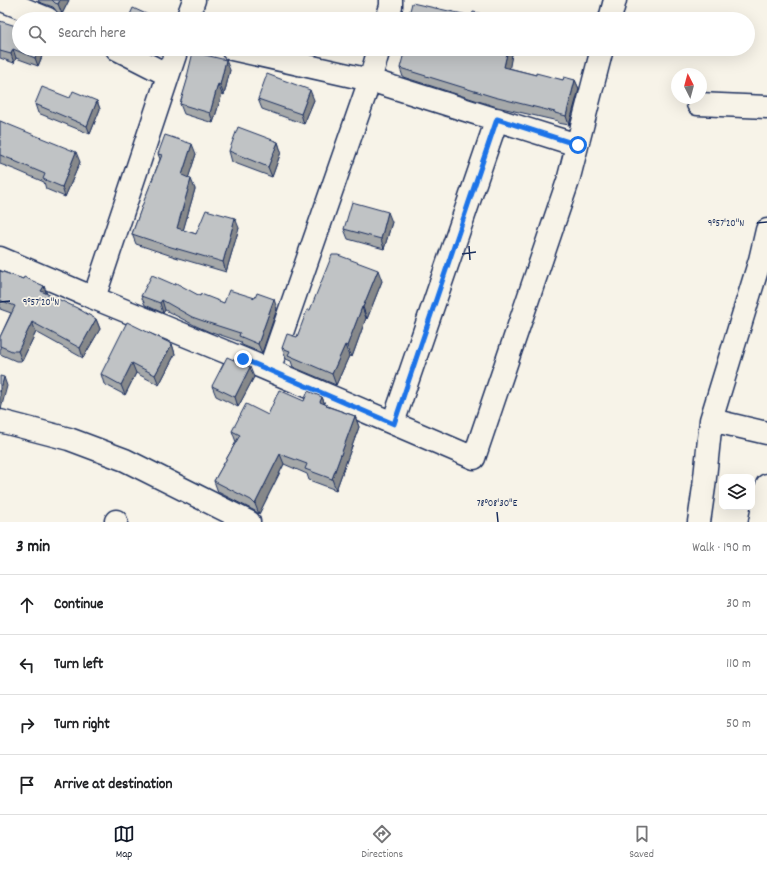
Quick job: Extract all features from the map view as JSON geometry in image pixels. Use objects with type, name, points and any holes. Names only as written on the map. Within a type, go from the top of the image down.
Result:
[{"type":"street","points":[[2,0],[31,12]]},
{"type":"street","points":[[190,12],[194,0]]},
{"type":"street","points":[[389,12],[391,0]]},
{"type":"street","points":[[612,12],[615,0]]},
{"type":"street","points":[[131,56],[168,75]]},
{"type":"street","points":[[94,298],[175,56]]},
{"type":"street","points":[[263,56],[370,80],[578,145]]},
{"type":"street","points":[[269,370],[370,80],[377,56]]},
{"type":"street","points":[[0,258],[269,370],[474,458],[568,181],[600,56]]},
{"type":"street","points":[[698,104],[767,107]]},
{"type":"street","points":[[394,424],[497,119]]},
{"type":"street","points":[[699,522],[704,487],[710,420],[760,260],[767,230]]},
{"type":"street","points":[[710,420],[767,433]]},
{"type":"street","points":[[0,421],[69,439],[125,460],[249,522]]},
{"type":"street","points":[[760,522],[767,485]]},
{"type":"building","points":[[52,0],[60,0],[58,4]]},
{"type":"building","points":[[412,3],[454,12],[410,12]]},
{"type":"building","points":[[133,8],[142,12],[131,12]]},
{"type":"building","points":[[0,21],[12,25],[12,52],[11,54],[0,51]]},
{"type":"building","points":[[192,56],[210,56],[226,60],[220,85],[218,84],[210,113],[180,104]]},
{"type":"building","points":[[403,56],[506,56],[504,67],[563,80],[564,77],[575,80],[566,116],[494,97],[400,68]]},
{"type":"building","points":[[267,74],[310,90],[301,114],[258,99]]},
{"type":"building","points":[[42,87],[70,98],[73,91],[97,101],[87,126],[35,104]]},
{"type":"building","points":[[0,121],[76,152],[62,187],[43,179],[45,174],[0,155]]},
{"type":"building","points":[[238,127],[278,142],[268,167],[229,151]]},
{"type":"building","points":[[165,135],[192,144],[182,175],[191,179],[177,228],[196,234],[206,210],[235,218],[223,262],[132,234],[162,155],[158,154]]},
{"type":"building","points":[[352,202],[388,212],[381,239],[344,229]]},
{"type":"building","points":[[332,255],[338,255],[378,270],[347,346],[345,345],[332,374],[288,355],[290,351],[282,348],[287,334],[297,337],[307,310],[310,310]]},
{"type":"building","points":[[0,271],[23,279],[24,277],[44,286],[41,291],[96,319],[80,348],[32,322],[18,351],[12,351],[0,346],[0,337],[15,306],[0,300]]},
{"type":"building","points":[[152,275],[175,285],[176,283],[200,296],[201,294],[224,303],[229,290],[255,298],[257,293],[274,299],[258,344],[239,336],[240,333],[192,317],[162,300],[160,303],[141,296]]},
{"type":"building","points":[[127,322],[172,344],[155,375],[132,363],[121,385],[101,374]]},
{"type":"building","points":[[227,357],[250,367],[235,397],[212,386]]},
{"type":"building","points":[[0,376],[4,377],[0,392]]},
{"type":"building","points":[[279,390],[304,401],[308,391],[322,397],[320,402],[327,405],[326,406],[355,416],[332,479],[305,469],[307,464],[280,454],[255,504],[251,500],[214,481],[240,435],[232,431],[246,404],[268,415]]},
{"type":"route","points":[[243,359],[394,424],[497,119],[578,145]]}]
